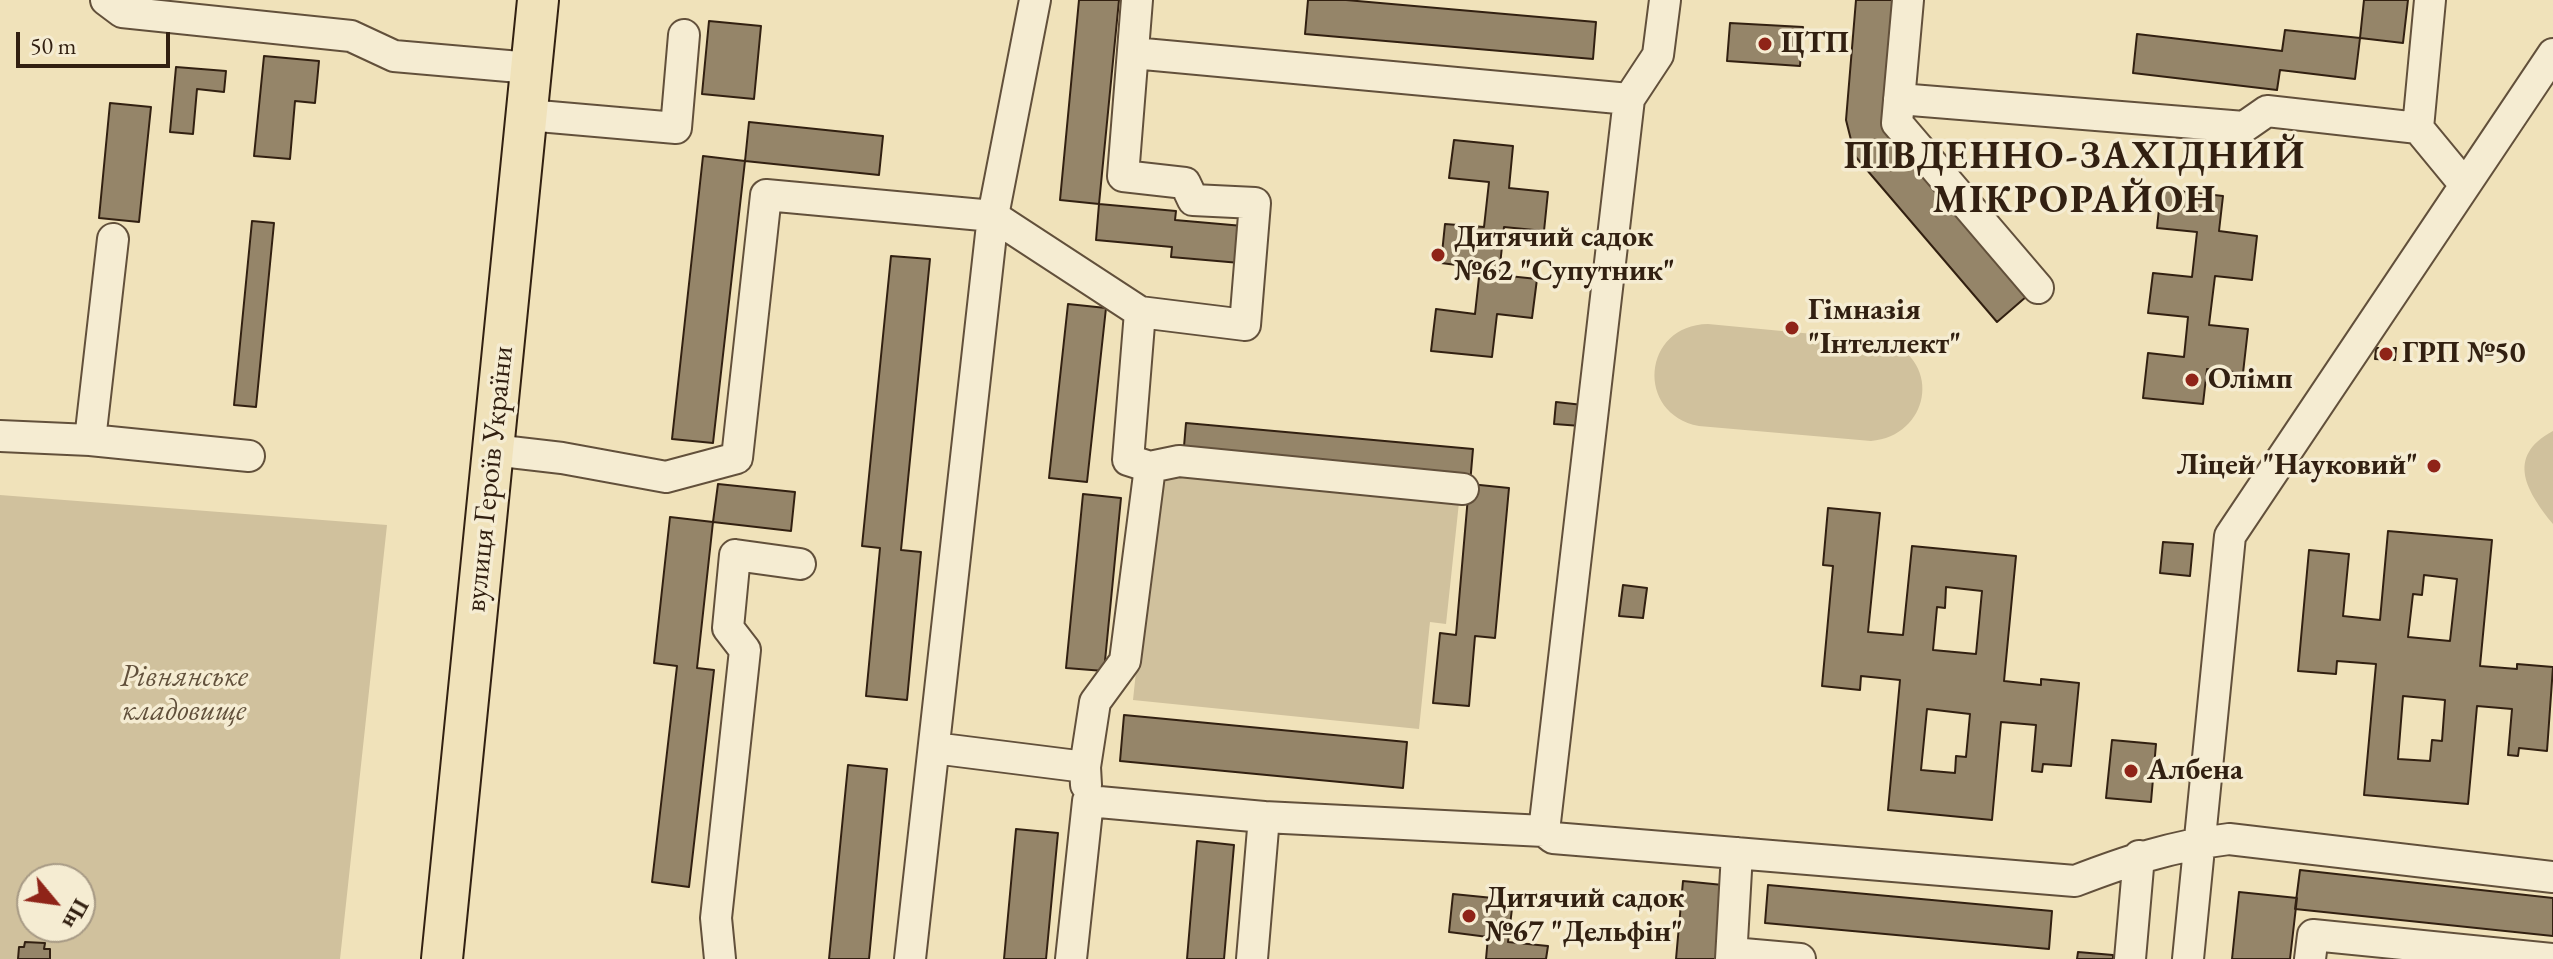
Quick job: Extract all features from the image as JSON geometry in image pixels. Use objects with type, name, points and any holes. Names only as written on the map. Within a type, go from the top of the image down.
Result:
[{"type":"main road","name":"вулиця Героїв України","points":[[442,959],[538,0]]},
{"type":"street","points":[[106,0],[122,12],[351,36],[394,56],[531,68]]},
{"type":"street","points":[[910,959],[993,216],[1035,0]]},
{"type":"street","points":[[493,450],[562,458],[666,477],[737,458],[766,195],[993,216],[1140,312],[1245,325],[1255,203],[1193,200],[1185,183],[1123,176],[1137,0]]},
{"type":"street","points":[[1544,831],[1629,99],[1658,55],[1665,0]]},
{"type":"street","points":[[1908,0],[1897,123],[2038,288]]},
{"type":"street","points":[[2418,128],[2430,0]]},
{"type":"street","points":[[527,115],[676,128],[684,35]]},
{"type":"street","points":[[1133,53],[1629,99]]},
{"type":"street","points":[[2188,959],[2230,536],[2553,54]]},
{"type":"street","points":[[1899,99],[2244,127],[2267,111],[2418,128],[2465,185]]},
{"type":"street","points":[[90,440],[113,239]]},
{"type":"street","points":[[1140,312],[1128,460],[1150,467],[1179,461],[1463,489]]},
{"type":"street","points":[[0,436],[90,440],[249,456]]},
{"type":"street","points":[[1071,959],[1088,801],[1085,767],[1095,702],[1125,661],[1150,467]]},
{"type":"street","points":[[720,959],[716,918],[745,650],[728,628],[735,555],[800,564]]},
{"type":"street","points":[[934,748],[1085,767]]},
{"type":"street","points":[[1088,801],[1264,817],[1544,831],[1553,838],[2075,881],[2139,856],[2229,839],[2553,877]]},
{"type":"street","points":[[1252,959],[1264,817]]},
{"type":"street","points":[[1737,853],[1731,956],[1800,959]]},
{"type":"street","points":[[2130,959],[2139,856]]},
{"type":"street","points":[[2310,959],[2313,935],[2551,959]]},
{"type":"green space","points":[[1708,324],[1887,341],[1905,351],[1916,365],[1922,381],[1922,397],[1916,413],[1906,426],[1891,436],[1871,441],[1699,426],[1678,418],[1664,405],[1656,389],[1655,371],[1659,354],[1670,339],[1686,328]]},
{"type":"green space","points":[[2553,431],[2553,524],[2529,488],[2525,464],[2529,452],[2538,441]]},
{"type":"green space","points":[[1158,463],[1460,493],[1446,624],[1430,622],[1419,729],[1133,700]]},
{"type":"green space","name":"Рівнянське кладовище","points":[[0,495],[387,525],[340,959],[0,959]]},
{"type":"building","points":[[1079,0],[1119,0],[1099,204],[1060,200]]},
{"type":"building","points":[[1308,0],[1346,0],[1596,22],[1593,59],[1305,34]]},
{"type":"building","points":[[1856,0],[1894,0],[1884,128],[2027,296],[1997,322],[1855,156],[1846,120]]},
{"type":"building","points":[[2364,0],[2408,0],[2403,43],[2360,38]]},
{"type":"building","points":[[709,21],[761,26],[754,99],[702,94]]},
{"type":"building","name":"ЦТП","points":[[1730,23],[1803,27],[1800,66],[1727,61]]},
{"type":"building","points":[[2285,30],[2360,38],[2355,79],[2280,70],[2277,90],[2133,73],[2137,34],[2282,51]]},
{"type":"building","points":[[264,56],[319,61],[315,103],[295,101],[290,159],[254,156]]},
{"type":"building","points":[[176,67],[226,71],[224,92],[197,89],[193,134],[170,132]]},
{"type":"building","points":[[110,103],[151,107],[139,222],[99,218]]},
{"type":"building","points":[[749,122],[883,136],[879,175],[745,161]]},
{"type":"building","points":[[1454,140],[1513,146],[1509,188],[1548,192],[1544,231],[1504,227],[1499,275],[1537,279],[1532,318],[1497,314],[1492,357],[1431,351],[1436,309],[1475,314],[1480,268],[1441,263],[1445,224],[1484,227],[1489,182],[1449,178]]},
{"type":"building","points":[[703,156],[745,161],[713,443],[672,439]]},
{"type":"building","points":[[2161,189],[2223,196],[2219,231],[2257,236],[2252,280],[2215,276],[2209,325],[2248,329],[2243,373],[2207,369],[2203,404],[2143,398],[2148,353],[2184,357],[2188,317],[2148,313],[2153,273],[2192,277],[2197,232],[2157,228]]},
{"type":"building","points":[[1099,204],[1176,211],[1175,220],[1243,226],[1240,263],[1171,257],[1172,247],[1096,240]]},
{"type":"building","points":[[252,221],[274,223],[256,407],[234,405]]},
{"type":"building","points":[[891,256],[930,259],[901,550],[921,552],[907,700],[866,696],[880,548],[862,546]]},
{"type":"building","points":[[1068,304],[1106,308],[1087,482],[1049,478]]},
{"type":"building","name":"ГРП №50","points":[[2376,348],[2396,348],[2395,360],[2375,359]]},
{"type":"building","points":[[1556,402],[1583,405],[1581,426],[1554,424]]},
{"type":"building","points":[[1186,423],[1473,449],[1470,484],[1509,488],[1495,638],[1475,636],[1469,706],[1433,703],[1440,633],[1456,635],[1469,485],[1183,458]]},
{"type":"building","points":[[718,484],[795,492],[791,531],[713,522]]},
{"type":"building","points":[[1083,494],[1121,498],[1104,671],[1066,668]]},
{"type":"building","points":[[1828,508],[1880,513],[1868,632],[1903,635],[1912,546],[2016,556],[2004,681],[2041,685],[2041,679],[2079,683],[2071,766],[2043,764],[2042,772],[2032,771],[2036,725],[2001,722],[1992,820],[1888,810],[1900,680],[1861,676],[1860,690],[1822,686],[1833,566],[1823,565]],"holes":[[[1946,587],[1982,591],[1976,654],[1933,650],[1937,607],[1945,608]],[[1927,709],[1970,714],[1966,757],[1956,756],[1955,773],[1921,770]]]},
{"type":"building","points":[[670,517],[713,522],[697,668],[714,670],[689,887],[652,882],[677,666],[654,663]]},
{"type":"building","points":[[2388,531],[2492,540],[2480,666],[2517,669],[2517,664],[2553,667],[2547,751],[2519,748],[2518,756],[2508,755],[2512,709],[2477,706],[2468,804],[2364,795],[2376,664],[2337,661],[2336,674],[2298,671],[2309,550],[2349,554],[2343,616],[2380,620]],"holes":[[[2424,575],[2457,579],[2450,641],[2408,637],[2413,594],[2422,595]],[[2403,696],[2445,700],[2442,741],[2432,740],[2430,761],[2398,759]]]},
{"type":"building","points":[[2163,542],[2193,544],[2190,576],[2160,573]]},
{"type":"building","points":[[1623,585],[1647,588],[1643,618],[1619,616]]},
{"type":"building","points":[[1124,715],[1407,742],[1403,788],[1120,761]]},
{"type":"building","name":"Албена","points":[[2112,740],[2156,744],[2151,802],[2106,798]]},
{"type":"building","points":[[848,765],[887,769],[869,959],[829,959]]},
{"type":"building","points":[[1016,829],[1058,833],[1046,959],[1004,959]]},
{"type":"building","points":[[1197,841],[1234,845],[1224,959],[1187,959]]},
{"type":"building","points":[[2300,870],[2553,898],[2553,936],[2295,909]]},
{"type":"building","points":[[1683,881],[1723,885],[1716,959],[1676,959]]},
{"type":"building","points":[[1768,885],[2052,911],[2049,949],[1765,923]]},
{"type":"building","points":[[2239,892],[2297,898],[2290,959],[2232,959]]},
{"type":"building","points":[[1453,894],[1513,900],[1508,942],[1548,946],[1546,959],[1486,959],[1488,937],[1449,932]]},
{"type":"building","points":[[25,943],[45,943],[44,949],[50,949],[50,959],[18,959],[19,947],[24,947]]},
{"type":"building","points":[[2078,952],[2113,955],[2113,959],[2077,959]]},
{"type":"place","name":"ЦТП","points":[[1765,44]]},
{"type":"place","name":"Дитячий садок №62 \"Супутник\"","points":[[1438,255]]},
{"type":"place","name":"Гімназія \"Інтеллект\"","points":[[1792,328]]},
{"type":"place","name":"ГРП №50","points":[[2386,354]]},
{"type":"place","name":"Олімп","points":[[2192,380]]},
{"type":"place","name":"Ліцей \"Науковий\"","points":[[2434,466]]},
{"type":"place","name":"Албена","points":[[2131,771]]},
{"type":"place","name":"Дитячий садок №67 \"Дельфін\"","points":[[1469,916]]},
{"type":"district","name":"ПІВДЕННО-ЗАХІДНИЙ МІКРОРАЙОН","points":[[2075,180]]}]
